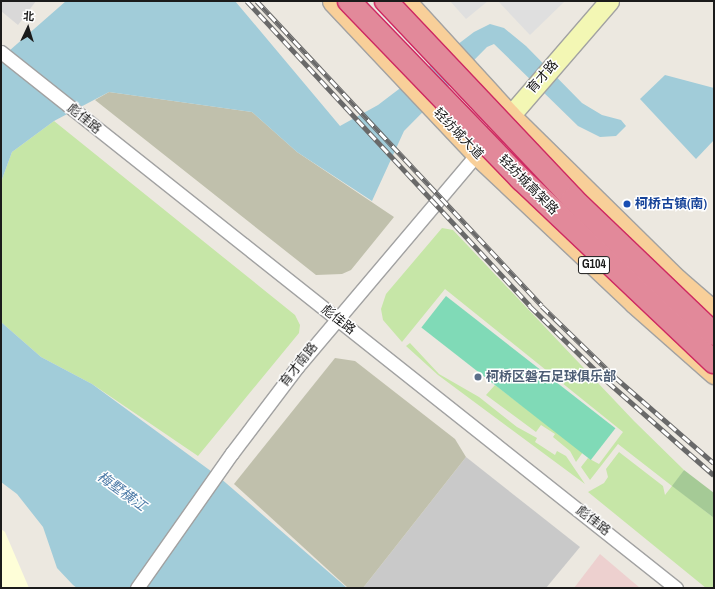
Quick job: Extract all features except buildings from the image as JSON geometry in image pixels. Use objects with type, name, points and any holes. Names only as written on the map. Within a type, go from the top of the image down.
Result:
[{"type":"highway","name":"轻纺城高架路","points":[[349,1],[521,179],[714,362]]},
{"type":"highway","name":"轻纺城高架路","points":[[386,1],[573,199],[714,334]]},
{"type":"main road","name":"轻纺城大道","points":[[333,1],[477,154],[635,303],[714,373]]},
{"type":"main road","points":[[405,1],[510,116],[677,280],[714,312]]},
{"type":"street","name":"育才路","points":[[477,154],[609,1]]},
{"type":"street","name":"彪佳路","points":[[1,52],[676,588]]},
{"type":"street","name":"育才南路","points":[[137,588],[232,453],[336,319],[477,154]]},
{"type":"shaded area","points":[[1,1],[36,1],[18,25],[1,11]]},
{"type":"shaded area","points":[[450,1],[488,1],[466,19]]},
{"type":"shaded area","points":[[498,1],[565,1],[530,35]]},
{"type":"shaded area","points":[[109,92],[252,112],[297,152],[394,217],[351,270],[342,274],[316,275],[95,100]]},
{"type":"shaded area","points":[[335,358],[355,361],[455,439],[466,457],[363,588],[348,588],[234,484]]},
{"type":"shaded area","points":[[466,457],[580,547],[546,588],[363,588]]},
{"type":"shaded area","points":[[684,470],[714,493],[714,518],[672,486]]},
{"type":"shaded area","points":[[1,529],[5,532],[29,588],[1,588]]},
{"type":"shaded area","points":[[600,554],[640,588],[574,588]]},
{"type":"green space","points":[[54,121],[295,315],[300,325],[299,333],[198,456],[92,384],[41,357],[1,322],[1,182],[12,152]]},
{"type":"green space","points":[[442,228],[453,230],[634,421],[684,470],[673,486],[714,518],[714,588],[706,588],[588,492],[604,483],[608,477],[606,469],[619,452],[663,486],[665,495],[672,486],[618,444],[590,480],[581,467],[588,458],[599,464],[623,432],[445,289],[402,342],[383,320],[381,309],[386,294]]},
{"type":"green space","points":[[446,296],[615,428],[591,460],[421,328]]},
{"type":"green space","points":[[410,343],[439,374],[479,397],[517,427],[537,438],[535,442],[555,455],[557,451],[566,456],[585,484],[438,375],[406,346]]},
{"type":"green space","points":[[495,385],[583,452],[576,462],[570,451],[553,437],[555,434],[541,425],[536,432],[486,395]]},
{"type":"water","points":[[66,1],[235,1],[340,126],[378,105],[474,32],[490,24],[504,28],[526,46],[582,103],[602,115],[621,120],[626,126],[616,136],[600,137],[578,126],[494,44],[487,47],[404,131],[372,201],[297,152],[252,112],[109,92],[54,121],[12,152],[1,182],[1,58]]},
{"type":"water","points":[[665,75],[714,88],[714,140],[696,159],[640,99]]},
{"type":"water","name":"梅墅横江","points":[[1,322],[41,357],[92,384],[219,477],[347,588],[77,588],[73,585],[57,568],[43,527],[17,494],[1,482]]},
{"type":"railway","points":[[247,1],[530,306],[608,382],[714,475]]},
{"type":"railway","points":[[257,1],[542,306],[615,377],[714,463]]},
{"type":"place","name":"柯桥古镇(南)","points":[[627,204]]},
{"type":"place","name":"柯桥区磐石足球俱乐部","points":[[478,377]]}]
